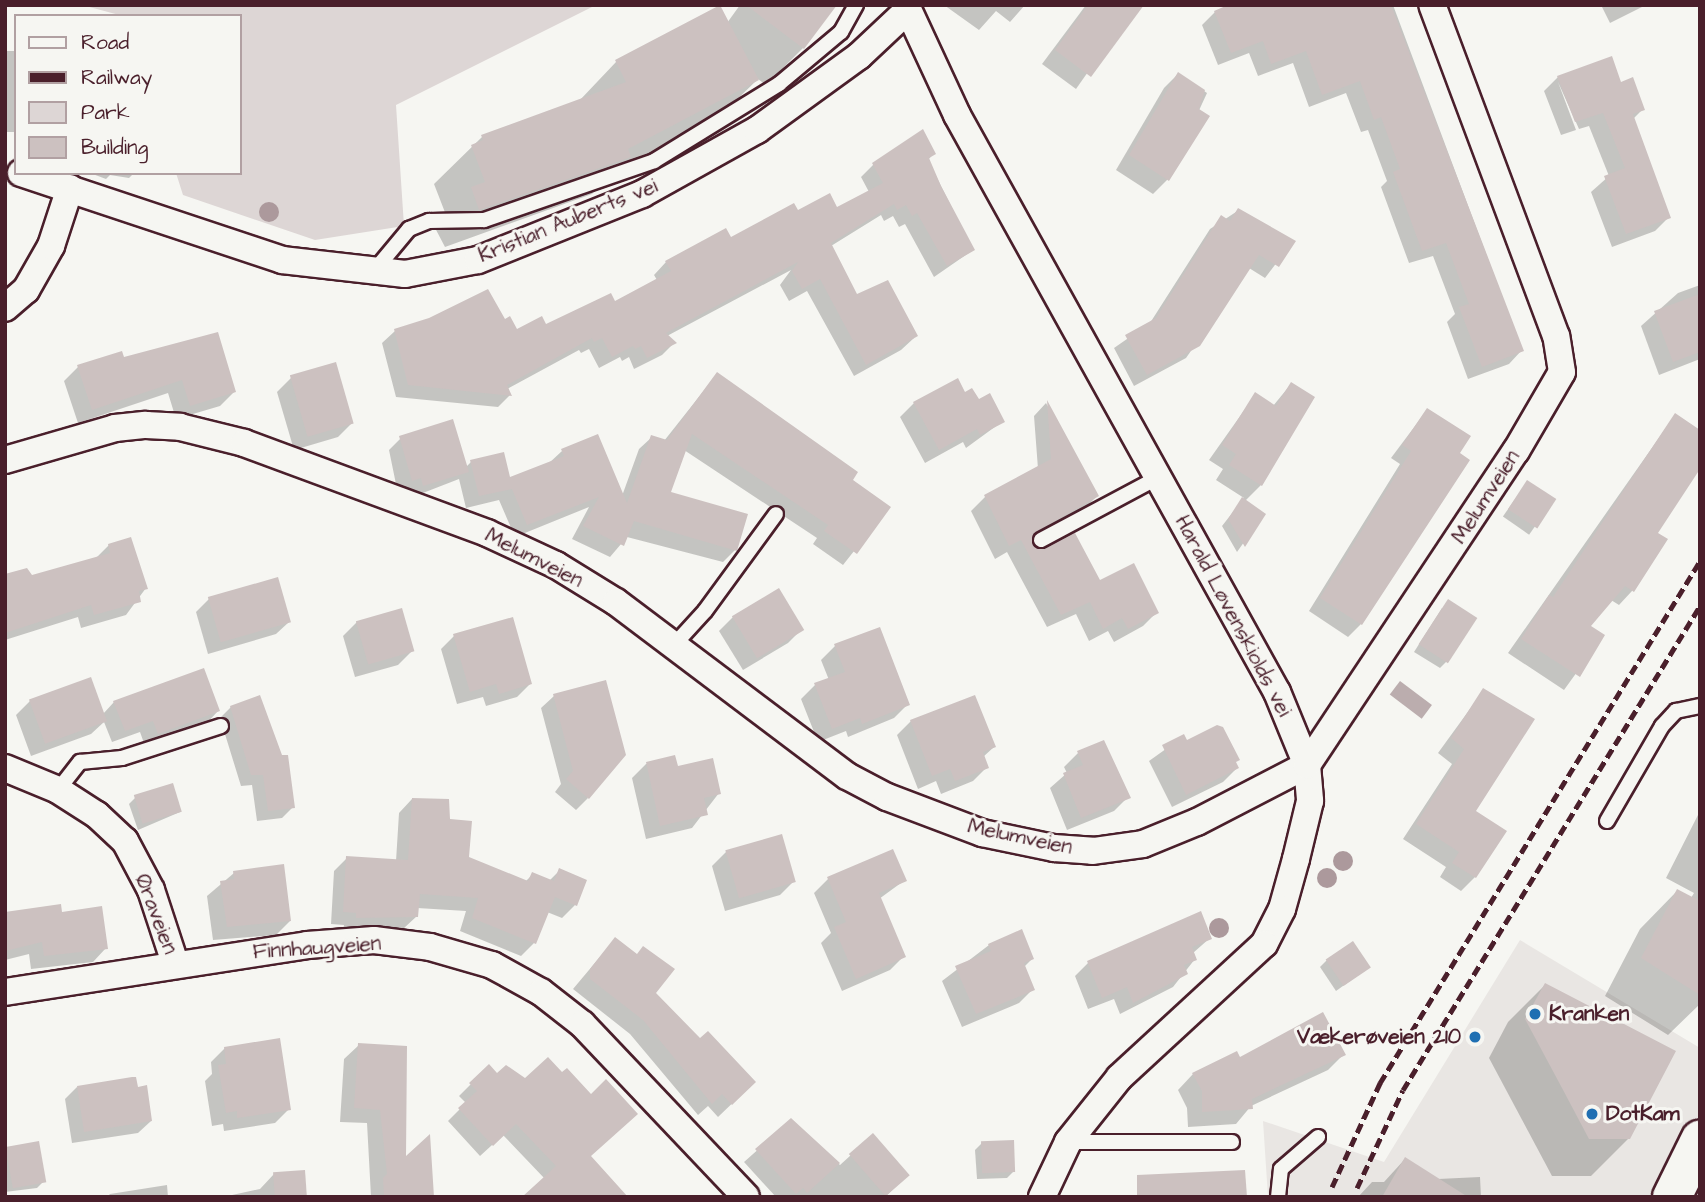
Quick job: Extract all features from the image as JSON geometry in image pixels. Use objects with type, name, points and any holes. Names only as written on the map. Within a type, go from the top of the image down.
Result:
[{"type":"main road","points":[[1672,1197],[1700,1140]]},
{"type":"street","name":"Melumveien","points":[[5,460],[115,428],[146,425],[180,427],[244,443],[487,533],[556,565],[674,645],[847,776],[887,797],[971,829],[1054,848],[1093,851],[1143,844],[1197,822],[1307,765],[1516,451],[1562,372],[1556,336],[1432,5]]},
{"type":"street","name":"Kristian Auberts vei","points":[[28,175],[282,260],[405,274],[478,260],[642,194],[757,130],[859,56],[906,8]]},
{"type":"street","name":"Harald Løvenskiolds vei","points":[[906,8],[957,115],[1277,692],[1307,765],[1310,801],[1282,909],[1264,944],[1128,1069],[1068,1142],[1042,1197]]},
{"type":"street","points":[[5,307],[26,290],[51,246],[70,188]]},
{"type":"street","name":"Øraveien","points":[[5,768],[58,790],[97,815],[125,841],[151,890],[175,963]]},
{"type":"street","name":"Finnhaugveien","points":[[5,992],[175,963],[374,940],[430,947],[492,965],[541,992],[582,1024],[746,1197]]},
{"type":"lane","points":[[374,271],[409,229],[429,221],[484,220],[654,161],[779,84],[841,33],[856,5]]},
{"type":"lane","points":[[1041,540],[1158,477]]},
{"type":"lane","points":[[674,645],[705,611],[776,514]]},
{"type":"lane","points":[[1608,821],[1662,726],[1676,711],[1700,706]]},
{"type":"lane","points":[[58,790],[80,762],[122,758],[221,726]]},
{"type":"lane","points":[[1278,1197],[1281,1169],[1318,1137]]},
{"type":"lane","points":[[1068,1142],[1231,1142]]},
{"type":"shaded area","points":[[1400,681],[1432,705],[1422,719],[1390,695]]},
{"type":"shaded area","points":[[1520,940],[1700,1048],[1700,1197],[1268,1197],[1263,1121],[1384,1162]]},
{"type":"green space","points":[[82,5],[596,5],[396,105],[404,226],[315,240],[183,195],[177,175],[242,175],[242,14],[116,14]]},
{"type":"building","points":[[720,5],[759,80],[628,149],[631,157],[479,210],[471,187],[485,182],[471,145],[483,140],[481,135],[626,82],[615,60]]},
{"type":"building","points":[[746,5],[837,5],[804,49]]},
{"type":"building","points":[[1088,5],[1144,5],[1091,77],[1055,50]]},
{"type":"building","points":[[1228,5],[1391,5],[1524,351],[1482,367],[1459,307],[1469,304],[1446,243],[1422,251],[1393,172],[1400,169],[1381,117],[1374,120],[1360,81],[1322,95],[1306,51],[1271,64],[1263,41],[1231,53],[1214,11]]},
{"type":"building","points":[[1612,56],[1621,82],[1633,77],[1645,110],[1633,114],[1671,218],[1626,234],[1604,176],[1625,168],[1603,113],[1575,122],[1557,76]]},
{"type":"building","points":[[1178,72],[1205,90],[1199,109],[1210,116],[1169,181],[1129,155]]},
{"type":"building","points":[[923,129],[936,154],[929,158],[941,186],[975,250],[947,266],[917,213],[912,216],[906,205],[897,210],[894,204],[831,243],[857,294],[888,280],[918,336],[866,365],[820,279],[802,289],[792,271],[798,262],[666,333],[677,343],[647,358],[641,346],[635,349],[633,346],[612,357],[602,338],[594,342],[592,338],[507,385],[512,396],[408,385],[394,329],[429,318],[488,289],[505,319],[510,316],[517,329],[542,316],[546,324],[611,293],[615,301],[671,271],[665,261],[726,228],[731,237],[794,203],[798,210],[830,193],[837,207],[883,183],[872,163]]},
{"type":"building","points":[[1238,208],[1296,241],[1279,267],[1259,255],[1200,346],[1147,375],[1125,335],[1156,318],[1221,215],[1230,221]]},
{"type":"building","points":[[1700,294],[1700,352],[1673,362],[1654,311]]},
{"type":"building","points":[[218,332],[236,392],[190,406],[182,380],[92,410],[77,365],[122,351],[124,357]]},
{"type":"building","points":[[336,362],[354,424],[308,437],[290,375]]},
{"type":"building","points":[[717,372],[858,472],[853,480],[891,507],[857,554],[824,531],[828,525],[692,434],[671,492],[748,514],[737,551],[634,521],[624,546],[583,526],[599,497],[527,525],[512,489],[479,496],[470,460],[504,452],[510,477],[564,456],[561,449],[598,434],[627,503],[651,435],[667,440]]},
{"type":"building","points":[[958,378],[965,392],[972,388],[979,399],[990,393],[1005,422],[980,435],[977,429],[939,450],[913,402]]},
{"type":"building","points":[[1291,382],[1315,397],[1262,486],[1229,465],[1236,454],[1222,445],[1255,392],[1276,406]]},
{"type":"building","points":[[1047,400],[1099,496],[1036,532],[1032,544],[1045,549],[1075,533],[1100,580],[1134,563],[1159,613],[1128,629],[1122,618],[1103,629],[1090,602],[1061,615],[1021,540],[1009,546],[984,495],[1051,459]]},
{"type":"building","points":[[1427,408],[1471,436],[1460,453],[1470,460],[1362,625],[1320,598],[1411,451],[1402,445]]},
{"type":"building","points":[[1675,413],[1700,430],[1700,469],[1658,533],[1668,539],[1634,592],[1625,586],[1591,626],[1605,635],[1580,677],[1521,639],[1549,595],[1553,597]]},
{"type":"building","points":[[453,419],[469,472],[423,486],[421,478],[412,481],[399,436]]},
{"type":"building","points":[[1527,480],[1556,499],[1537,528],[1508,509]]},
{"type":"building","points":[[1242,497],[1266,514],[1245,547],[1228,519]]},
{"type":"building","points":[[131,537],[148,589],[139,591],[141,602],[94,615],[91,605],[5,633],[5,574],[27,568],[32,575],[110,553],[108,544]]},
{"type":"building","points":[[278,577],[291,622],[221,642],[208,597]]},
{"type":"building","points":[[779,588],[804,630],[757,658],[732,616]]},
{"type":"building","points":[[1448,599],[1477,618],[1448,663],[1419,644]]},
{"type":"building","points":[[402,608],[414,651],[368,664],[356,621]]},
{"type":"building","points":[[513,617],[532,684],[499,694],[496,684],[470,692],[453,634]]},
{"type":"building","points":[[880,627],[910,705],[862,724],[860,718],[832,729],[814,683],[845,672],[834,644]]},
{"type":"building","points":[[204,668],[220,711],[158,734],[153,721],[125,731],[113,701]]},
{"type":"building","points":[[91,677],[107,721],[45,744],[29,700]]},
{"type":"building","points":[[606,680],[626,755],[589,799],[566,779],[573,771],[553,694]]},
{"type":"building","points":[[1483,688],[1535,719],[1476,811],[1507,831],[1476,878],[1452,863],[1459,852],[1416,824],[1464,749],[1451,738]]},
{"type":"building","points":[[260,695],[282,755],[288,755],[295,808],[268,811],[263,775],[251,775],[230,706]]},
{"type":"building","points":[[975,695],[996,747],[983,752],[989,768],[955,781],[950,769],[932,776],[910,720]]},
{"type":"building","points":[[1217,725],[1223,727],[1240,760],[1236,762],[1239,768],[1186,795],[1162,745],[1184,734],[1187,740]]},
{"type":"building","points":[[1104,740],[1131,798],[1081,818],[1063,773],[1083,765],[1077,751]]},
{"type":"building","points":[[675,755],[678,766],[713,758],[721,794],[704,798],[708,815],[660,826],[646,762]]},
{"type":"building","points":[[173,783],[182,812],[143,824],[134,795]]},
{"type":"building","points":[[412,798],[449,799],[450,819],[472,821],[469,857],[528,881],[532,872],[554,881],[559,868],[587,880],[577,906],[555,897],[536,944],[472,918],[478,898],[420,894],[418,917],[356,918],[356,913],[343,912],[346,856],[408,860]]},
{"type":"building","points":[[782,834],[796,882],[739,898],[725,850]]},
{"type":"building","points":[[893,849],[907,881],[879,893],[906,957],[856,979],[834,927],[846,922],[827,877]]},
{"type":"building","points":[[284,864],[291,921],[227,927],[220,881],[234,879],[233,871]]},
{"type":"building","points":[[1677,889],[1700,901],[1700,995],[1641,958]]},
{"type":"building","points":[[61,904],[62,912],[102,906],[108,949],[44,956],[42,942],[5,951],[5,912]]},
{"type":"building","points":[[1201,911],[1212,939],[1192,947],[1197,960],[1184,965],[1188,974],[1133,1003],[1127,987],[1102,998],[1087,961]]},
{"type":"building","points":[[1022,929],[1034,959],[1024,963],[1035,990],[976,1014],[955,966],[991,951],[988,944]]},
{"type":"building","points":[[615,937],[637,954],[643,946],[675,969],[656,993],[700,1038],[708,1031],[756,1082],[732,1105],[722,1094],[712,1104],[643,1020],[590,979],[590,969]]},
{"type":"building","points":[[1353,941],[1371,968],[1344,986],[1326,959]]},
{"type":"building","points":[[1545,983],[1676,1051],[1630,1139],[1589,1139],[1525,1019]]},
{"type":"building","points":[[1323,1012],[1346,1055],[1252,1099],[1253,1109],[1202,1112],[1202,1091],[1192,1073],[1237,1051],[1240,1057]]},
{"type":"building","points":[[280,1038],[291,1110],[237,1118],[237,1111],[226,1113],[218,1065],[226,1064],[224,1047]]},
{"type":"building","points":[[358,1043],[407,1046],[406,1156],[430,1134],[434,1197],[384,1197],[383,1178],[387,1174],[380,1110],[354,1108]]},
{"type":"building","points":[[548,1057],[562,1072],[567,1068],[591,1094],[606,1079],[638,1114],[591,1156],[628,1197],[522,1197],[556,1166],[516,1124],[493,1146],[458,1108],[477,1091],[469,1083],[489,1064],[497,1073],[506,1065],[525,1078]]},
{"type":"building","points":[[136,1077],[138,1087],[147,1085],[152,1121],[84,1132],[77,1086]]},
{"type":"building","points":[[791,1118],[840,1163],[807,1193],[803,1188],[796,1194],[755,1149]]},
{"type":"building","points":[[873,1133],[910,1175],[886,1196],[849,1154]]},
{"type":"building","points":[[1014,1140],[1015,1172],[982,1173],[981,1141]]},
{"type":"building","points":[[39,1141],[46,1182],[13,1188],[6,1147]]},
{"type":"building","points":[[1405,1157],[1468,1197],[1382,1197]]},
{"type":"building","points":[[305,1170],[307,1197],[275,1197],[273,1172]]},
{"type":"building","points":[[1245,1170],[1247,1197],[1137,1197],[1137,1175]]},
{"type":"railway","points":[[1332,1187],[1380,1083],[1700,561]]},
{"type":"railway","points":[[1357,1188],[1403,1090],[1700,606]]},
{"type":"place","name":"Kranken","points":[[1535,1014]]},
{"type":"place","name":"Vækerøveien 210","points":[[1475,1037]]},
{"type":"place","name":"DotKam","points":[[1592,1114]]}]
